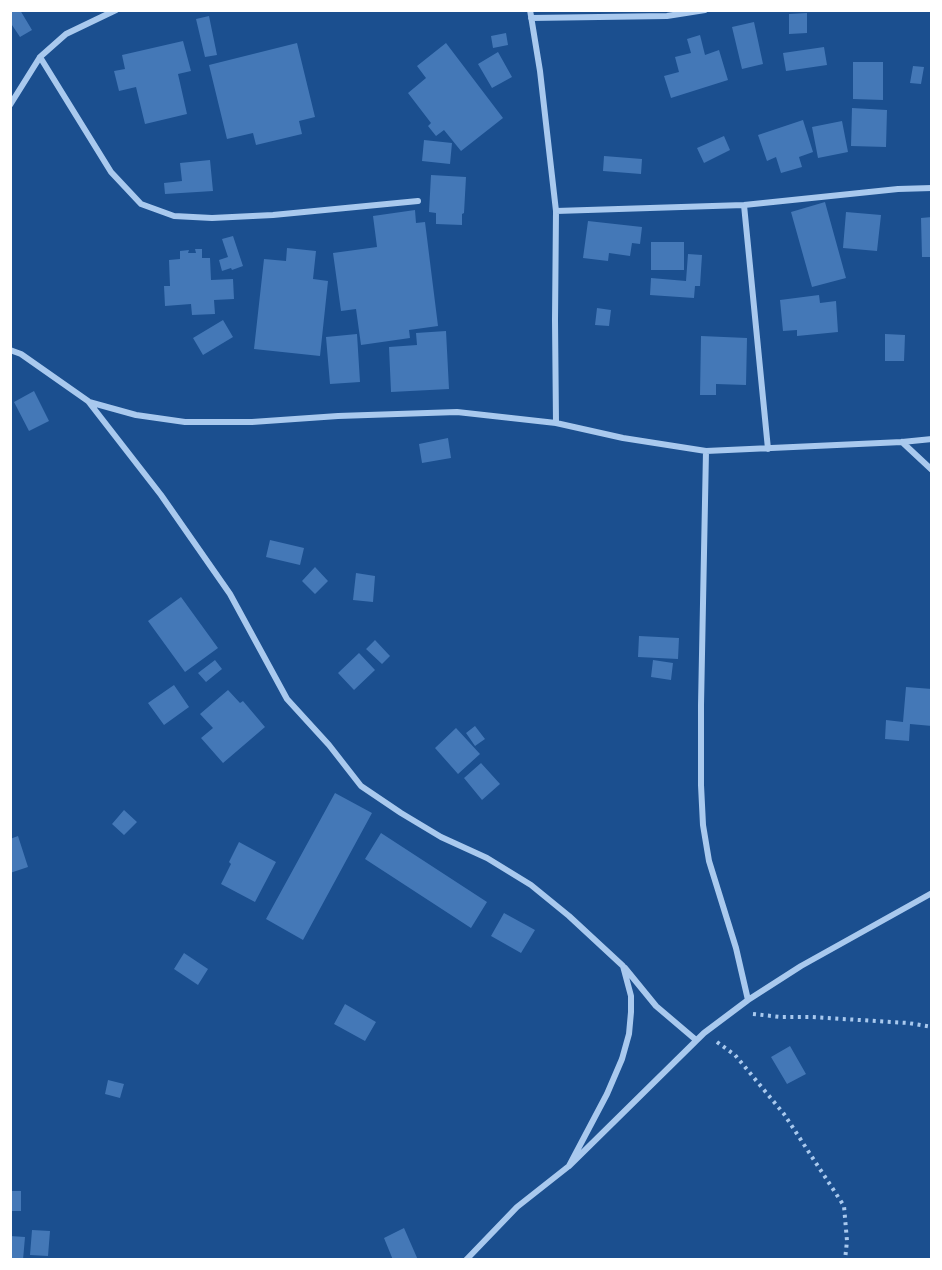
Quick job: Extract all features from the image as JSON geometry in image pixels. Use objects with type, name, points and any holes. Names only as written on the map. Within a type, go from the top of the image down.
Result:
[{"type":"street","points":[[10,105],[40,57],[66,34],[116,10]]},
{"type":"street","points":[[556,423],[556,211],[531,14],[667,16],[705,10]]},
{"type":"street","points":[[40,57],[111,172],[141,204],[174,216],[212,218],[273,215],[418,201]]},
{"type":"street","points":[[556,211],[744,205],[898,189],[932,188]]},
{"type":"street","points":[[744,205],[768,449]]},
{"type":"street","points":[[10,350],[21,354],[88,401],[161,495],[230,594],[287,699],[329,745],[361,786],[441,837],[487,858],[531,885],[569,916],[623,966],[656,1006],[696,1040]]},
{"type":"street","points":[[88,401],[136,415],[186,422],[252,422],[338,416],[457,412],[556,423],[623,438],[706,451],[932,439]]},
{"type":"street","points":[[902,442],[932,470]]},
{"type":"street","points":[[706,451],[701,716],[703,825],[709,861],[736,948],[748,1000]]},
{"type":"street","points":[[466,1260],[517,1207],[569,1166],[704,1033],[748,1000],[801,966],[932,893]]},
{"type":"street","points":[[569,1166],[606,1094],[622,1059],[629,1035],[631,996],[623,966]]},
{"type":"path","points":[[731,1012],[781,1017],[908,1023],[932,1028]]},
{"type":"path","points":[[704,1033],[735,1055],[784,1114],[844,1206],[847,1241],[845,1260]]},
{"type":"building","points":[[10,10],[20,10],[32,30],[20,37],[10,22]]},
{"type":"building","points":[[807,13],[807,33],[789,34],[789,14]]},
{"type":"building","points":[[209,16],[217,55],[205,57],[196,19]]},
{"type":"building","points":[[754,22],[763,64],[742,69],[732,27]]},
{"type":"building","points":[[506,33],[508,45],[493,48],[491,36]]},
{"type":"building","points":[[700,35],[705,55],[719,50],[728,80],[671,98],[664,76],[679,72],[675,57],[691,53],[687,39]]},
{"type":"building","points":[[183,41],[191,71],[178,74],[187,114],[145,124],[136,87],[119,91],[114,71],[125,69],[122,55]]},
{"type":"building","points":[[297,43],[315,117],[299,121],[302,134],[256,145],[253,133],[227,139],[209,65]]},
{"type":"building","points":[[446,43],[503,118],[461,151],[444,130],[436,136],[428,126],[431,123],[408,93],[426,78],[417,66]]},
{"type":"building","points":[[824,47],[827,65],[786,71],[783,53]]},
{"type":"building","points":[[498,52],[512,77],[492,88],[478,64]]},
{"type":"building","points":[[853,62],[883,62],[883,100],[853,99]]},
{"type":"building","points":[[913,66],[924,67],[921,84],[910,83]]},
{"type":"building","points":[[852,108],[887,110],[886,147],[851,146]]},
{"type":"building","points":[[803,120],[813,152],[799,157],[802,167],[781,173],[776,157],[767,161],[758,135]]},
{"type":"building","points":[[842,121],[848,152],[818,158],[812,127]]},
{"type":"building","points":[[724,136],[730,150],[704,163],[697,148]]},
{"type":"building","points":[[424,140],[452,143],[450,164],[422,161]]},
{"type":"building","points":[[604,156],[642,159],[641,174],[603,171]]},
{"type":"building","points":[[210,160],[213,191],[165,194],[164,183],[182,181],[180,163]]},
{"type":"building","points":[[431,175],[466,177],[462,225],[436,224],[436,213],[429,212]]},
{"type":"building","points":[[825,202],[846,278],[812,287],[791,212]]},
{"type":"building","points":[[415,210],[416,223],[425,222],[438,326],[409,330],[410,338],[361,345],[356,309],[341,311],[333,253],[377,247],[373,216]]},
{"type":"building","points":[[846,212],[881,215],[877,251],[843,248]]},
{"type":"building","points":[[932,217],[932,257],[922,257],[921,218]]},
{"type":"building","points":[[588,221],[642,227],[640,244],[632,243],[630,256],[609,253],[608,261],[583,258]]},
{"type":"building","points":[[233,236],[243,266],[222,271],[219,260],[228,257],[222,239]]},
{"type":"building","points":[[651,242],[684,242],[684,270],[651,270]]},
{"type":"building","points":[[287,248],[316,251],[313,279],[328,281],[320,356],[254,349],[264,259],[286,261]]},
{"type":"building","points":[[195,249],[202,249],[202,258],[210,258],[211,280],[233,279],[234,299],[214,300],[215,314],[192,315],[191,304],[165,306],[164,286],[170,286],[169,260],[180,259],[180,251],[189,250],[188,253],[196,253]]},
{"type":"building","points":[[688,254],[702,255],[700,286],[695,286],[694,298],[650,295],[651,278],[686,281]]},
{"type":"building","points":[[819,295],[820,303],[836,301],[838,332],[797,336],[797,330],[783,331],[780,300]]},
{"type":"building","points":[[597,308],[611,310],[609,326],[595,325]]},
{"type":"building","points":[[223,320],[233,337],[203,355],[193,338]]},
{"type":"building","points":[[446,331],[449,389],[391,392],[389,347],[417,345],[416,333]]},
{"type":"building","points":[[357,334],[360,382],[330,384],[326,337]]},
{"type":"building","points":[[885,334],[905,335],[904,361],[885,361]]},
{"type":"building","points":[[701,336],[747,338],[746,385],[716,384],[716,395],[700,395]]},
{"type":"building","points":[[34,391],[49,421],[29,431],[14,402]]},
{"type":"building","points":[[448,438],[451,458],[422,463],[419,444]]},
{"type":"building","points":[[270,540],[304,548],[300,565],[266,557]]},
{"type":"building","points":[[315,567],[328,581],[315,594],[302,581]]},
{"type":"building","points":[[356,573],[375,576],[373,602],[353,600]]},
{"type":"building","points":[[181,597],[218,648],[185,672],[148,621]]},
{"type":"building","points":[[639,636],[679,638],[678,659],[638,657]]},
{"type":"building","points":[[375,640],[390,656],[382,664],[366,649]]},
{"type":"building","points":[[359,653],[375,670],[354,690],[338,673]]},
{"type":"building","points":[[215,660],[222,669],[206,682],[198,673]]},
{"type":"building","points":[[653,660],[673,663],[671,680],[651,677]]},
{"type":"building","points":[[174,685],[189,707],[164,725],[148,703]]},
{"type":"building","points":[[906,687],[932,689],[932,726],[910,724],[909,741],[885,739],[886,720],[903,722]]},
{"type":"building","points":[[228,690],[240,703],[243,701],[265,727],[223,763],[201,738],[213,728],[200,714]]},
{"type":"building","points":[[475,726],[485,739],[475,746],[466,733]]},
{"type":"building","points":[[456,728],[480,754],[458,774],[435,748]]},
{"type":"building","points":[[481,763],[500,784],[482,800],[464,778]]},
{"type":"building","points":[[335,793],[372,813],[303,940],[266,919]]},
{"type":"building","points":[[124,810],[137,822],[124,835],[112,824]]},
{"type":"building","points":[[381,833],[487,902],[471,928],[365,859]]},
{"type":"building","points":[[18,836],[28,867],[10,873],[10,839]]},
{"type":"building","points":[[239,842],[276,862],[255,902],[221,884]]},
{"type":"building","points":[[504,913],[535,930],[521,953],[491,936]]},
{"type":"building","points":[[184,953],[208,969],[198,985],[174,969]]},
{"type":"building","points":[[345,1004],[376,1022],[365,1041],[334,1024]]},
{"type":"building","points":[[790,1046],[806,1074],[787,1084],[771,1057]]},
{"type":"building","points":[[108,1080],[124,1084],[120,1098],[105,1094]]},
{"type":"building","points":[[10,1191],[21,1191],[21,1211],[10,1211]]},
{"type":"building","points":[[404,1228],[418,1260],[393,1260],[384,1238]]},
{"type":"building","points":[[32,1230],[50,1231],[48,1256],[30,1255]]},
{"type":"building","points":[[10,1236],[25,1237],[23,1260],[10,1260]]}]
